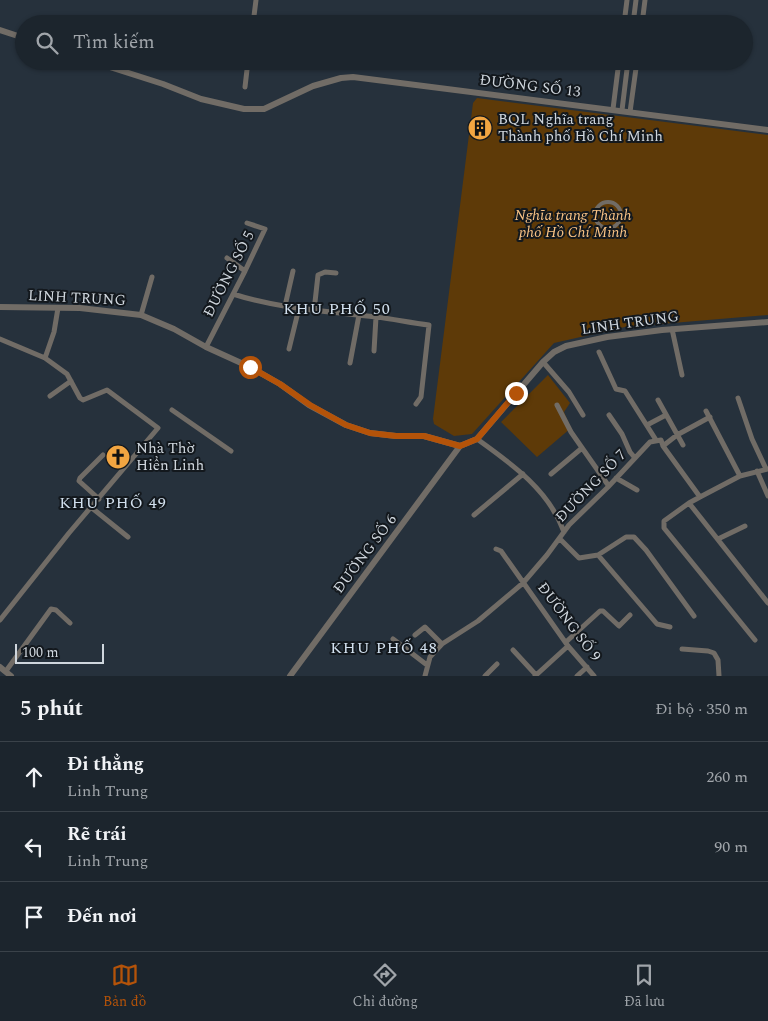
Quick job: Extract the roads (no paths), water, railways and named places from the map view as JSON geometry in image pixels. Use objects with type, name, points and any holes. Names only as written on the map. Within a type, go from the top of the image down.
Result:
[{"type":"street","points":[[254,15],[256,0]]},
{"type":"street","points":[[625,15],[627,0]]},
{"type":"street","points":[[634,15],[636,0]]},
{"type":"street","points":[[643,15],[645,0]]},
{"type":"street","points":[[0,30],[15,35]]},
{"type":"street","name":"ĐƯỜNG SỐ 13","points":[[119,70],[163,84],[200,99],[244,109],[264,109],[313,86],[341,78],[353,77],[768,130]]},
{"type":"street","points":[[245,87],[247,70]]},
{"type":"street","points":[[613,109],[618,70]]},
{"type":"street","points":[[622,110],[627,70]]},
{"type":"street","points":[[630,112],[636,70]]},
{"type":"street","points":[[604,203],[615,205],[621,215],[618,222],[612,227],[607,228],[599,225],[595,217],[597,208],[604,203]]},
{"type":"street","name":"ĐƯỜNG SỐ 5","points":[[206,346],[265,229],[247,223]]},
{"type":"street","points":[[227,258],[245,271]]},
{"type":"street","points":[[285,306],[293,271]]},
{"type":"street","points":[[314,311],[318,275],[325,272],[336,273]]},
{"type":"street","points":[[141,315],[152,277]]},
{"type":"street","points":[[233,294],[254,301],[314,311],[376,317],[429,326],[421,396],[416,404]]},
{"type":"street","name":"LINH TRUNG","points":[[0,307],[80,308],[141,315],[174,329],[258,371],[310,405],[346,425],[370,433],[396,436],[424,436],[460,446],[477,439],[543,362],[554,352],[566,346],[607,337],[672,329],[768,322]]},
{"type":"street","points":[[45,358],[54,332],[58,308]]},
{"type":"street","points":[[289,349],[299,308]]},
{"type":"street","points":[[350,363],[359,315]]},
{"type":"street","points":[[374,351],[376,317]]},
{"type":"street","points":[[672,329],[682,376]]},
{"type":"street","points":[[0,339],[45,358],[67,374],[80,398],[83,400],[107,390],[158,428],[69,533],[0,620]]},
{"type":"street","points":[[599,352],[616,389],[625,391],[656,440],[661,440],[663,446],[700,497]]},
{"type":"street","points":[[543,362],[569,392],[583,415]]},
{"type":"street","points":[[50,396],[71,381]]},
{"type":"street","points":[[738,398],[752,439],[767,469],[740,476],[689,503],[664,521],[664,528],[755,640]]},
{"type":"street","points":[[658,400],[683,446]]},
{"type":"street","points":[[557,404],[571,432],[608,485]]},
{"type":"street","points":[[172,410],[231,451]]},
{"type":"street","points":[[706,411],[740,476]]},
{"type":"street","points":[[608,415],[622,434],[630,452],[635,458]]},
{"type":"street","points":[[647,425],[666,415]]},
{"type":"street","points":[[663,446],[677,435],[710,417]]},
{"type":"street","points":[[477,439],[522,474],[550,503],[558,516],[564,532]]},
{"type":"street","name":"ĐƯỜNG SỐ 7","points":[[426,676],[430,657],[442,644],[478,621],[523,583],[560,539],[569,525],[650,442],[656,440]]},
{"type":"street","name":"ĐƯỜNG SỐ 6","points":[[290,676],[460,446]]},
{"type":"street","points":[[551,474],[582,448]]},
{"type":"street","points":[[99,499],[79,481],[103,455]]},
{"type":"street","points":[[758,471],[768,496]]},
{"type":"street","points":[[474,515],[522,474]]},
{"type":"street","points":[[616,478],[637,490]]},
{"type":"street","points":[[689,503],[768,603]]},
{"type":"street","points":[[92,508],[128,537]]},
{"type":"street","points":[[718,539],[745,526]]},
{"type":"street","points":[[560,539],[579,558],[598,556],[626,537],[634,537],[646,550],[694,616]]},
{"type":"street","name":"ĐƯỜNG SỐ 9","points":[[496,550],[501,552],[567,644],[594,676]]},
{"type":"street","points":[[598,556],[657,624],[670,627]]},
{"type":"street","points":[[6,671],[51,609],[56,610],[70,622]]},
{"type":"street","points":[[513,650],[535,675],[601,611],[619,626],[630,615]]},
{"type":"street","points":[[415,635],[425,627],[442,644]]},
{"type":"street","points":[[392,639],[427,665]]},
{"type":"street","points":[[682,649],[714,653],[718,660],[719,676]]},
{"type":"street","points":[[485,676],[498,664]]},
{"type":"street","points":[[577,676],[587,667]]},
{"type":"place","name":"BQL Nghĩa trang Thành phố Hồ Chí Minh","points":[[480,128]]},
{"type":"place","name":"Nhà Thờ Hiển Linh","points":[[118,457]]},
{"type":"district","name":"KHU PHỐ 50","points":[[337,309]]},
{"type":"district","name":"KHU PHỐ 49","points":[[113,503]]},
{"type":"district","name":"KHU PHỐ 48","points":[[384,648]]},
{"type":"park label","name":"Nghĩa trang Thành phố Hồ Chí Minh","points":[[573,224]]}]
